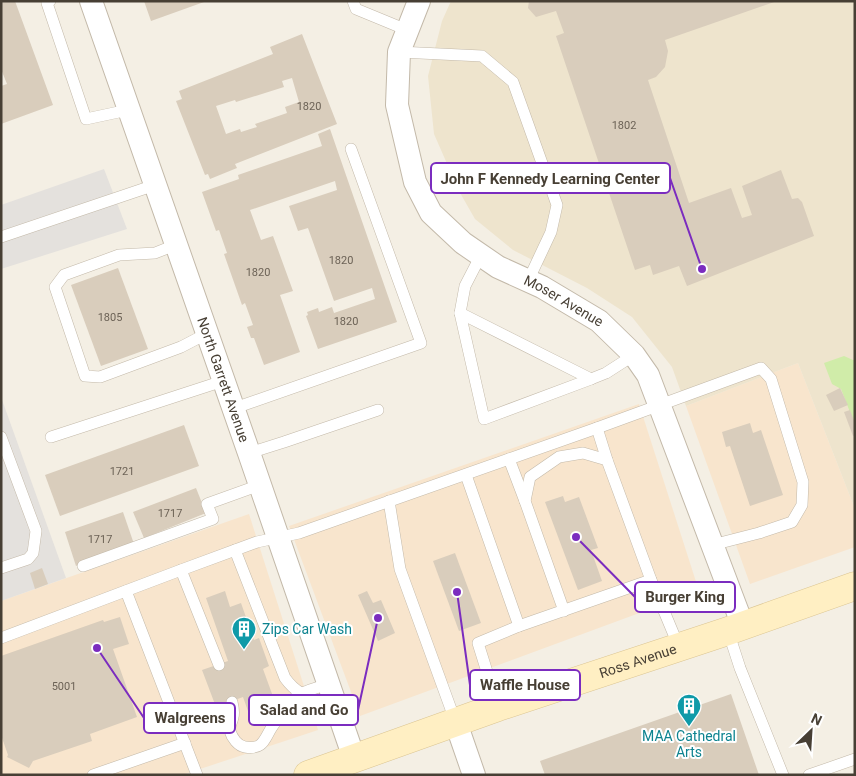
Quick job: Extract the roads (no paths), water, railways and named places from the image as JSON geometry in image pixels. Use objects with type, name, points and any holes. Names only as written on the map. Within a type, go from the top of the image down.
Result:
[{"type":"main road","name":"Ross Avenue","points":[[308,775],[498,707],[855,586]]},
{"type":"street","name":"North Garrett Avenue","points":[[91,1],[354,758]]},
{"type":"street","name":"Moser Avenue","points":[[419,1],[398,52],[397,106],[415,182],[431,213],[463,243],[498,267],[542,288],[598,321],[634,355],[648,375],[712,545],[735,628]]},
{"type":"street","points":[[456,723],[474,775]]},
{"type":"lane","points":[[50,1],[47,3],[86,119],[128,110]]},
{"type":"lane","points":[[357,4],[407,30]]},
{"type":"lane","points":[[398,52],[482,56],[513,82],[557,205],[551,232],[528,281]]},
{"type":"lane","points":[[232,409],[421,343],[351,150]]},
{"type":"lane","points":[[1,237],[154,185]]},
{"type":"lane","points":[[175,245],[156,253],[119,255],[64,275],[56,287],[85,376],[100,378],[181,347],[206,334]]},
{"type":"lane","points":[[481,255],[465,286],[460,313],[484,419],[606,373],[634,355]]},
{"type":"lane","points":[[460,313],[591,379]]},
{"type":"lane","points":[[1,638],[256,542],[299,533],[466,475],[761,368],[771,379],[803,482],[802,505],[792,522],[712,545]]},
{"type":"lane","points":[[50,437],[223,381]]},
{"type":"lane","points":[[249,453],[378,410]]},
{"type":"lane","points":[[597,428],[606,460],[679,647]]},
{"type":"lane","points":[[1,437],[36,531],[33,553],[28,558],[1,568]]},
{"type":"lane","points":[[525,501],[530,477],[558,457],[583,453],[606,460]]},
{"type":"lane","points":[[509,459],[564,611]]},
{"type":"lane","points":[[466,475],[520,626]]},
{"type":"lane","points":[[83,566],[213,518],[207,504],[260,485]]},
{"type":"lane","points":[[389,501],[400,569],[456,723]]},
{"type":"lane","points":[[235,550],[285,678],[290,685],[301,693]]},
{"type":"lane","points":[[181,570],[218,665]]},
{"type":"lane","points":[[498,707],[478,643],[520,626],[652,580]]},
{"type":"lane","points":[[126,591],[197,775]]},
{"type":"lane","points":[[735,628],[740,668],[783,775]]},
{"type":"lane","points":[[232,702],[234,716],[230,724],[230,732],[242,747],[253,748],[262,744],[294,698],[301,693],[328,684]]},
{"type":"lane","points":[[93,775],[185,743]]},
{"type":"lane","points":[[809,775],[855,759]]},
{"type":"place","name":"John F Kennedy Learning Center","points":[[702,269]]},
{"type":"place","name":"Burger King","points":[[576,537]]},
{"type":"place","name":"Waffle House","points":[[457,592]]},
{"type":"place","name":"Salad and Go","points":[[378,618]]},
{"type":"place","name":"Walgreens","points":[[97,648]]},
{"type":"place","name":"Zips Car Wash","points":[[244,650]]},
{"type":"place","name":"MAA Cathedral Arts","points":[[689,727]]}]
